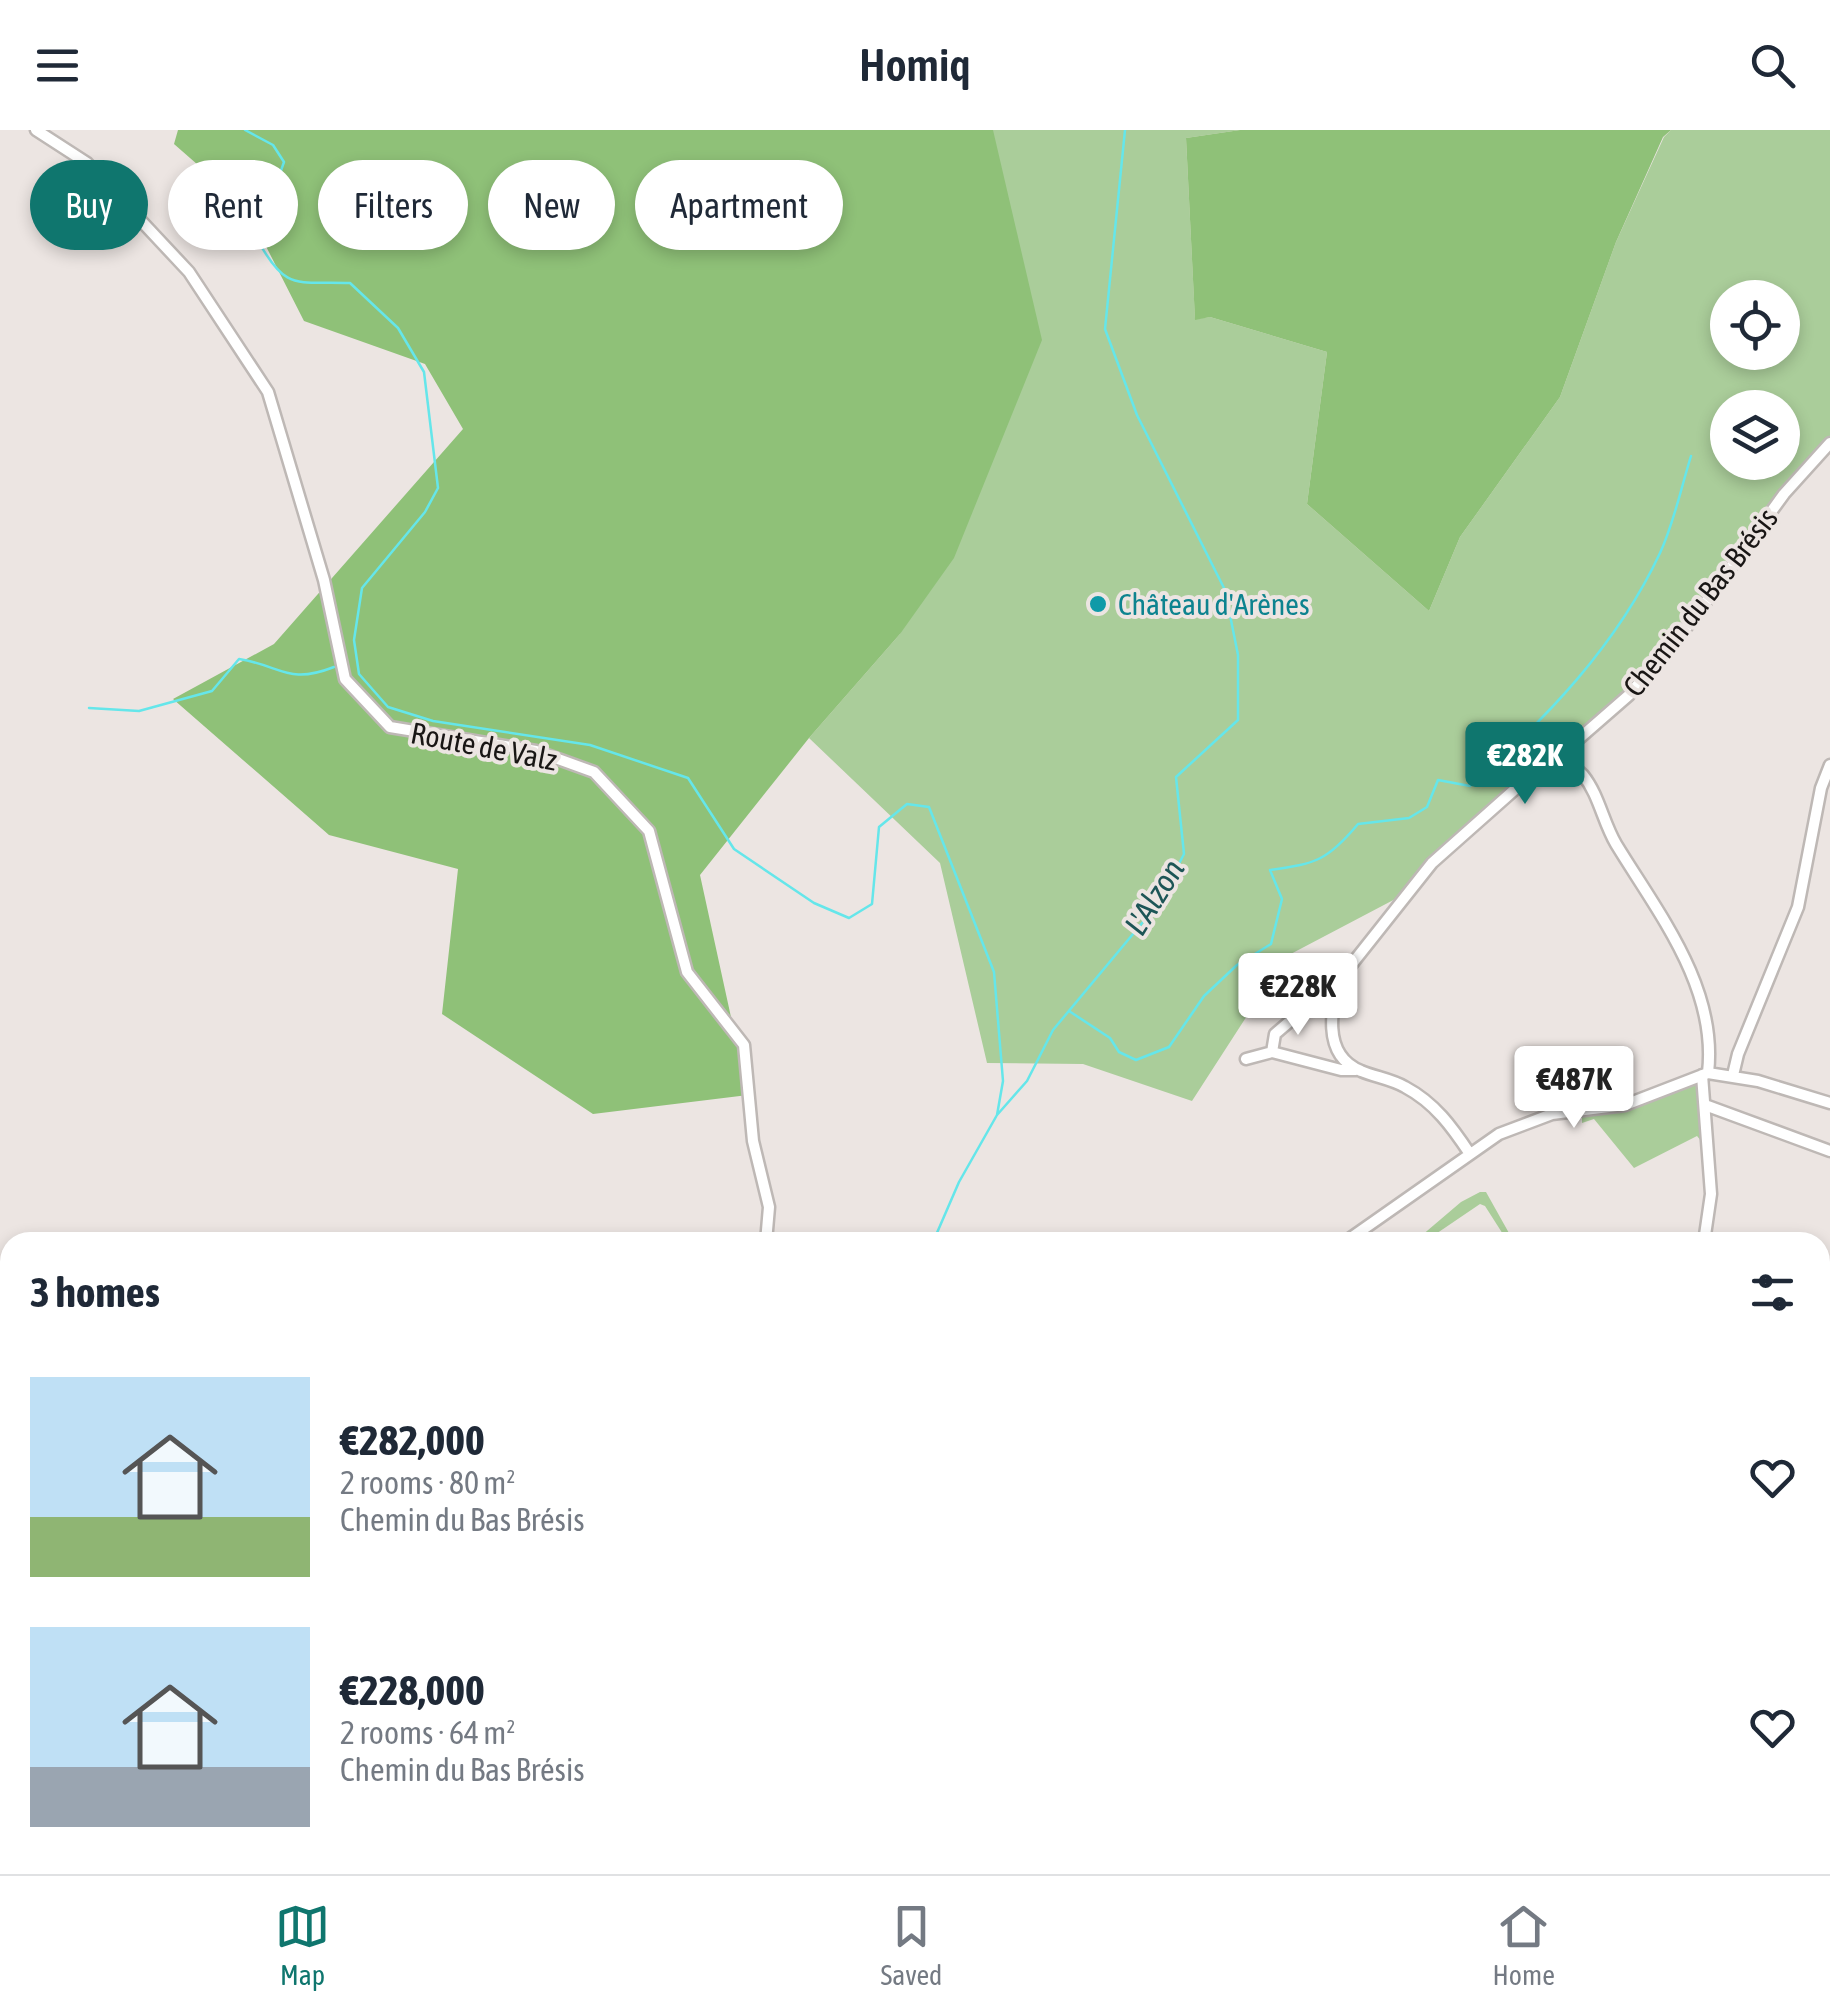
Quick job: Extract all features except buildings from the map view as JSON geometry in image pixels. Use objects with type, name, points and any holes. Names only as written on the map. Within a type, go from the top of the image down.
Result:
[{"type":"street","name":"Route de Valz","points":[[36,130],[87,162],[189,272],[268,392],[324,580],[345,679],[390,728],[536,751],[594,772],[649,831],[687,972],[744,1045],[754,1141],[769,1207],[767,1232]]},
{"type":"street","name":"Chemin du Bas Brésis","points":[[1357,1070],[1336,1050],[1332,1034],[1339,986],[1356,958],[1432,863],[1538,768],[1559,756],[1629,695],[1695,617],[1784,494],[1830,443]]},
{"type":"street","points":[[1559,756],[1581,773],[1591,789],[1613,839],[1689,968],[1707,1023],[1705,1105],[1712,1194],[1706,1232]]},
{"type":"street","points":[[1734,1076],[1738,1054],[1798,907],[1821,788],[1830,765]]},
{"type":"street","points":[[1272,1052],[1275,1034],[1330,987],[1339,986]]},
{"type":"street","points":[[1246,1059],[1272,1052],[1341,1070],[1357,1070],[1409,1088],[1450,1122],[1470,1154]]},
{"type":"street","points":[[1359,1232],[1470,1154],[1524,1122],[1552,1114],[1624,1104],[1705,1074],[1734,1076],[1830,1103]]},
{"type":"street","points":[[1705,1105],[1830,1151]]},
{"type":"green space","points":[[178,130],[993,130],[1042,340],[954,558],[900,634],[809,738],[700,875],[748,1095],[593,1114],[442,1014],[458,869],[329,835],[173,699],[274,644],[463,429],[425,364],[304,321],[268,250],[298,250],[298,160],[192,160],[174,144]]},
{"type":"green space","points":[[993,130],[1240,130],[1186,138],[1195,319],[1210,317],[1327,352],[1307,504],[1429,611],[1460,537],[1560,397],[1616,242],[1664,137],[1671,130],[1830,130],[1830,439],[1800,476],[1800,390],[1710,390],[1710,480],[1797,480],[1612,706],[1401,896],[1285,957],[1192,1101],[1083,1064],[987,1063],[940,863],[809,738],[900,634]]},
{"type":"green space","points":[[1240,130],[1671,130],[1663,137],[1616,242],[1560,397],[1460,537],[1429,611],[1307,504],[1327,352],[1210,317],[1195,320],[1186,138]]},
{"type":"green space","points":[[1698,1081],[1706,1168],[1702,1142],[1697,1136],[1634,1168],[1594,1119],[1582,1123],[1582,1114]]},
{"type":"green space","points":[[1486,1192],[1508,1232],[1502,1232],[1480,1204],[1439,1232],[1426,1232],[1461,1202]]},
{"type":"waterway","points":[[245,130],[273,145],[284,162],[257,239],[267,256],[294,280],[350,283],[398,328],[424,372],[438,488],[425,512],[362,588],[354,640],[359,674],[388,707],[433,721],[590,745],[688,778],[734,849],[814,903],[849,918],[872,904],[879,827],[907,804],[929,807],[994,972],[1003,1081],[997,1115]]},
{"type":"waterway","name":"L'Alzon","points":[[937,1232],[959,1182],[997,1115],[1027,1081],[1053,1030],[1158,904],[1184,854],[1176,777],[1238,720],[1238,655],[1225,590],[1137,415],[1105,329],[1125,130]]},
{"type":"waterway","points":[[1069,1011],[1110,1038],[1119,1052],[1136,1060],[1169,1047],[1204,996],[1237,965],[1271,944],[1282,899],[1270,870],[1320,858],[1338,846],[1358,824],[1409,818],[1427,807],[1438,780],[1470,786],[1552,707],[1623,619],[1665,542],[1691,456]]},
{"type":"waterway","points":[[89,708],[139,711],[212,691],[239,659],[295,674],[334,667]]},
{"type":"place","name":"Château d'Arènes","points":[[1098,604]]}]
